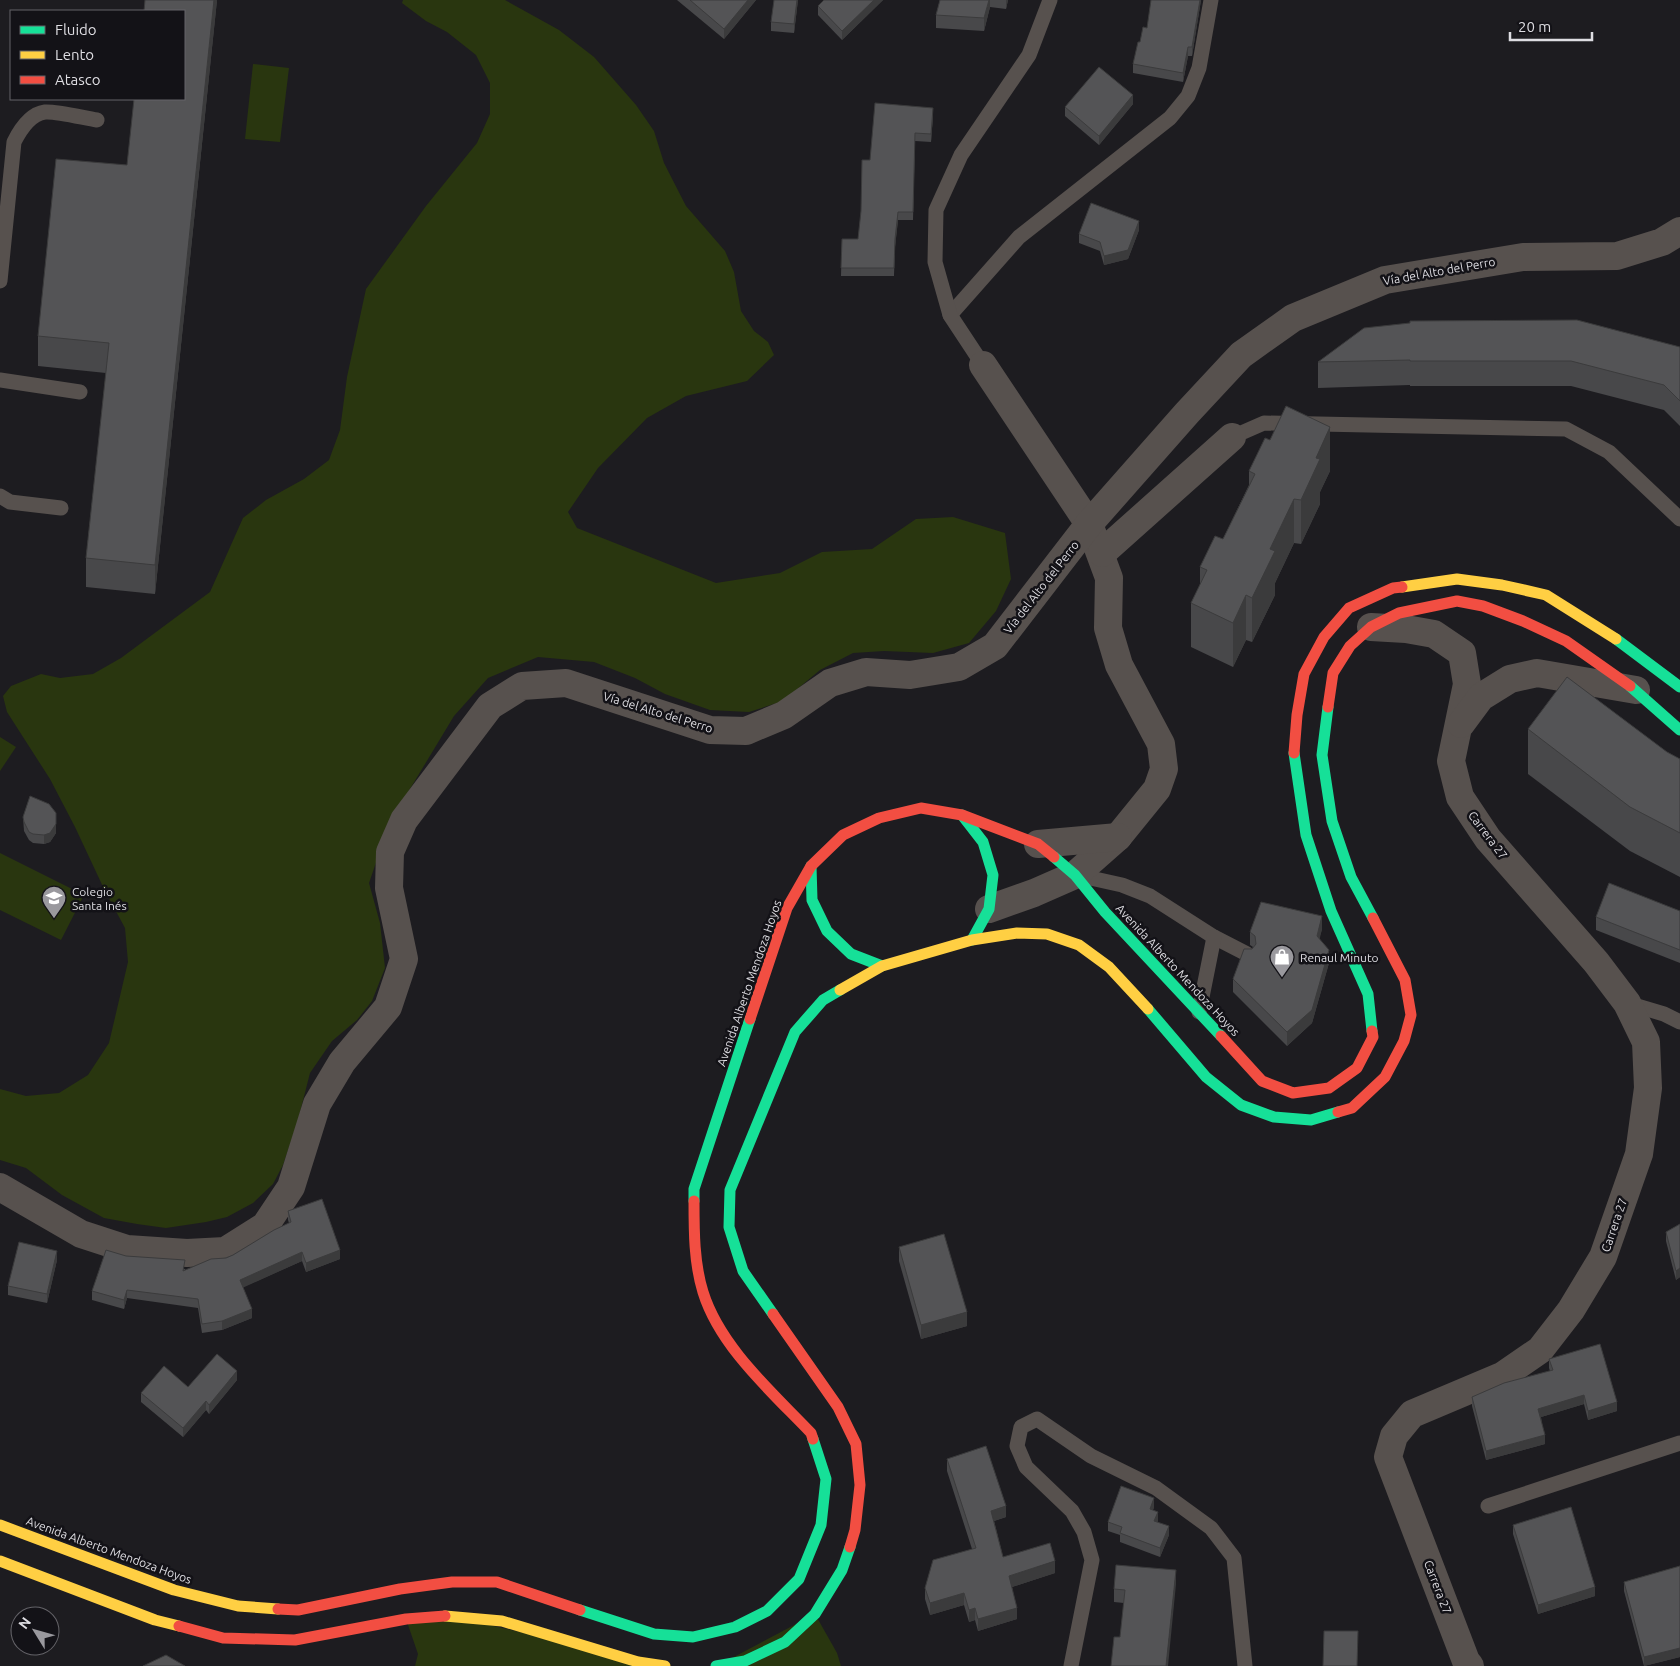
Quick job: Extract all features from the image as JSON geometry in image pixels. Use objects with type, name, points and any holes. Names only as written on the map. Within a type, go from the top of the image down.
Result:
[{"type":"main road","name":"Avenida Alberto Mendoza Hoyos","points":[[0,1525],[174,1590],[238,1606],[298,1610],[409,1588],[452,1582],[497,1582],[654,1634],[694,1636],[735,1627],[767,1611],[799,1579],[821,1525],[826,1479],[811,1433],[751,1370],[720,1332],[703,1292],[694,1239],[694,1189],[787,908],[811,866],[843,835],[879,818],[921,808],[962,815],[1038,844],[1075,875],[1105,912],[1262,1081],[1292,1093],[1329,1088],[1357,1068],[1373,1037],[1368,994],[1331,911],[1306,835],[1294,752],[1297,715],[1304,674],[1324,637],[1349,608],[1393,588],[1457,580],[1502,585],[1546,595],[1608,633],[1680,687]]},
{"type":"main road","points":[[716,1666],[745,1661],[785,1642],[815,1614],[842,1570],[855,1530],[860,1485],[856,1444],[838,1407],[743,1271],[728,1227],[730,1190],[795,1032],[824,1000],[882,966],[972,940],[1017,933],[1047,934],[1079,946],[1108,967],[1147,1008],[1206,1077],[1241,1105],[1274,1118],[1311,1120],[1352,1108],[1385,1077],[1404,1041],[1411,1015],[1405,980],[1351,877],[1332,821],[1322,755],[1333,673],[1350,646],[1371,627],[1399,613],[1457,601],[1483,606],[1524,621],[1566,641],[1636,690],[1680,730]]},
{"type":"main road","points":[[962,815],[983,842],[993,875],[989,910],[972,940]]},
{"type":"main road","points":[[811,866],[812,900],[827,930],[851,954],[882,966]]},
{"type":"main road","points":[[0,1561],[155,1620],[223,1638],[295,1640],[406,1619],[451,1616],[502,1621],[638,1662],[665,1666]]},
{"type":"street","name":"Vía del Alto del Perro","points":[[0,1186],[81,1234],[127,1249],[187,1254],[225,1251],[265,1226],[291,1186],[317,1104],[342,1062],[388,1007],[404,959],[390,888],[390,852],[404,820],[490,706],[522,686],[566,683],[710,730],[746,730],[784,715],[830,683],[866,672],[910,675],[959,666],[995,646],[1089,524],[1187,413],[1241,355],[1293,318],[1385,280],[1523,257],[1617,256],[1662,242],[1680,231]]},
{"type":"street","points":[[983,365],[1089,524],[1110,578],[1108,628],[1119,665],[1161,744],[1164,769],[1157,790],[1118,837],[1075,875],[989,910]]},
{"type":"street","points":[[1102,554],[1232,437]]},
{"type":"street","name":"Carrera 27","points":[[1371,627],[1406,629],[1434,634],[1462,653],[1467,684],[1451,760],[1460,797],[1488,839],[1596,962],[1627,1003],[1646,1042],[1648,1088],[1639,1154],[1603,1257],[1571,1310],[1540,1350],[1502,1376],[1412,1414],[1394,1436],[1388,1457],[1466,1661],[1470,1666]]},
{"type":"street","name":"Carrera 27","points":[[1457,730],[1481,697],[1510,679],[1537,673],[1636,690]]},
{"type":"street","points":[[1038,844],[1118,837]]},
{"type":"lane","points":[[983,365],[950,315],[934,262],[936,210],[961,154],[1028,55],[1050,0]]},
{"type":"lane","points":[[950,315],[1019,237],[1170,118],[1182,104],[1188,96],[1199,68],[1211,0]]},
{"type":"lane","points":[[0,281],[14,142],[20,130],[28,121],[44,112],[97,120]]},
{"type":"lane","points":[[0,380],[80,392]]},
{"type":"lane","points":[[1232,437],[1264,423],[1566,429],[1609,452],[1680,519]]},
{"type":"lane","points":[[0,496],[10,502],[61,508]]},
{"type":"lane","points":[[1075,875],[1122,885],[1150,896],[1214,937],[1247,954]]},
{"type":"lane","points":[[1199,1012],[1214,937]]},
{"type":"lane","points":[[1627,1003],[1664,1014],[1680,1022]]},
{"type":"lane","points":[[1071,1666],[1092,1560],[1084,1532],[1072,1511],[1026,1467],[1017,1446],[1020,1427],[1038,1419],[1091,1456],[1156,1488],[1211,1528],[1234,1558],[1245,1666]]},
{"type":"lane","points":[[1488,1506],[1680,1443]]},
{"type":"green space","points":[[403,0],[505,0],[559,30],[594,57],[636,105],[654,131],[664,163],[686,206],[725,251],[734,272],[741,311],[754,331],[768,342],[774,355],[747,381],[686,396],[647,418],[598,468],[568,512],[577,528],[716,583],[780,573],[822,552],[872,549],[916,519],[953,517],[1005,533],[1011,579],[996,611],[969,643],[933,653],[884,651],[853,653],[820,670],[783,701],[749,712],[710,710],[665,694],[635,678],[594,662],[538,657],[488,678],[454,716],[390,822],[369,883],[380,923],[385,968],[372,1001],[357,1020],[332,1041],[310,1073],[298,1120],[283,1165],[273,1184],[253,1203],[227,1217],[206,1222],[166,1228],[104,1218],[62,1195],[26,1168],[0,1160],[0,1089],[26,1096],[59,1093],[88,1075],[109,1043],[128,962],[125,928],[50,779],[7,712],[3,696],[11,686],[41,674],[60,678],[93,674],[121,658],[210,592],[243,518],[266,500],[304,479],[329,460],[340,430],[347,377],[366,289],[426,206],[477,143],[490,114],[490,83],[476,55],[447,32],[426,21],[402,3]]},
{"type":"green space","points":[[253,64],[289,68],[280,142],[245,139]]},
{"type":"green space","points":[[0,737],[16,747],[0,771]]},
{"type":"green space","points":[[0,853],[84,895],[61,940],[0,910]]},
{"type":"green space","points":[[815,1614],[837,1653],[841,1666],[717,1666]]},
{"type":"green space","points":[[451,1616],[665,1666],[415,1666],[418,1654],[406,1619]]},
{"type":"building","points":[[145,0],[214,0],[155,565],[86,558],[109,343],[38,336],[56,159],[127,165],[134,100],[185,100],[185,10],[144,10]]},
{"type":"building","points":[[690,0],[748,0],[724,29]]},
{"type":"building","points":[[774,0],[797,0],[794,24],[771,22]]},
{"type":"building","points":[[824,0],[874,0],[842,31],[818,6]]},
{"type":"building","points":[[940,0],[989,0],[984,18],[936,15]]},
{"type":"building","points":[[1151,0],[1200,0],[1192,47],[1188,47],[1183,73],[1133,64],[1143,27],[1147,28]]},
{"type":"building","points":[[1099,67],[1133,95],[1099,136],[1065,107]]},
{"type":"building","points":[[875,103],[933,108],[931,134],[915,133],[913,212],[898,212],[894,268],[841,268],[842,239],[858,239],[861,211],[862,160],[870,160]]},
{"type":"building","points":[[1091,203],[1139,221],[1128,250],[1104,256],[1100,242],[1079,234]]},
{"type":"building","points":[[1577,320],[1680,347],[1680,401],[1664,385],[1571,361],[1410,360],[1318,362],[1364,328],[1410,323],[1410,321]]},
{"type":"building","points":[[1286,406],[1330,427],[1316,458],[1320,459],[1301,500],[1294,499],[1270,549],[1275,551],[1252,598],[1246,595],[1233,623],[1191,603],[1207,570],[1200,567],[1215,536],[1223,539],[1255,474],[1249,471],[1265,438],[1270,440]]},
{"type":"building","points":[[1567,677],[1667,752],[1680,759],[1680,833],[1630,807],[1528,729]]},
{"type":"building","points":[[30,796],[49,804],[56,813],[56,824],[50,833],[44,835],[29,832],[23,817]]},
{"type":"building","points":[[1609,883],[1680,911],[1680,950],[1596,917]]},
{"type":"building","name":"Renaul Minuto","points":[[1261,902],[1322,916],[1317,936],[1329,950],[1312,1010],[1287,1032],[1233,979],[1244,949],[1252,949],[1256,944],[1255,936],[1250,932]]},
{"type":"building","points":[[322,1199],[340,1250],[306,1263],[302,1252],[240,1280],[252,1309],[222,1321],[202,1324],[198,1299],[127,1290],[124,1300],[92,1291],[106,1250],[126,1256],[185,1260],[183,1271],[211,1259],[226,1258],[233,1255],[291,1222],[288,1211]]},
{"type":"building","points":[[1680,1224],[1680,1268],[1676,1271],[1666,1232]]},
{"type":"building","points":[[944,1234],[967,1312],[921,1325],[899,1247]]},
{"type":"building","points":[[19,1242],[57,1251],[47,1294],[8,1286]]},
{"type":"building","points":[[1600,1344],[1617,1402],[1588,1411],[1584,1395],[1538,1409],[1545,1435],[1486,1451],[1472,1397],[1504,1383],[1553,1370],[1549,1359]]},
{"type":"building","points":[[217,1354],[237,1371],[209,1405],[206,1401],[183,1428],[141,1393],[164,1366],[188,1387]]},
{"type":"building","points":[[986,1446],[1006,1506],[991,1511],[1003,1557],[1050,1543],[1055,1561],[1009,1576],[1017,1608],[978,1619],[975,1608],[969,1610],[964,1593],[930,1603],[925,1588],[933,1560],[976,1548],[947,1459]]},
{"type":"building","points":[[1121,1486],[1154,1498],[1150,1509],[1158,1512],[1154,1521],[1169,1526],[1160,1548],[1120,1533],[1122,1527],[1108,1522]]},
{"type":"building","points":[[1571,1507],[1595,1587],[1538,1605],[1513,1525]]},
{"type":"building","points":[[1116,1565],[1176,1570],[1166,1666],[1111,1666],[1114,1637],[1120,1637],[1125,1590],[1114,1589]]},
{"type":"building","points":[[1680,1566],[1680,1648],[1644,1657],[1624,1582]]},
{"type":"building","points":[[1324,1631],[1358,1631],[1357,1666],[1323,1666]]},
{"type":"building","points":[[166,1655],[185,1666],[143,1666]]},
{"type":"traffic: fast","points":[[1616,639],[1680,687]]},
{"type":"traffic: fast","points":[[1630,686],[1680,730]]},
{"type":"traffic: fast","points":[[1328,707],[1322,755],[1332,821],[1351,877],[1373,918]]},
{"type":"traffic: fast","points":[[1294,753],[1306,835],[1331,911],[1368,994],[1372,1031]]},
{"type":"traffic: fast","points":[[962,815],[983,842],[993,875],[989,909],[972,940]]},
{"type":"traffic: fast","points":[[1054,857],[1075,875],[1105,912],[1221,1036]]},
{"type":"traffic: fast","points":[[811,866],[812,900],[827,931],[851,954],[882,966]]},
{"type":"traffic: fast","points":[[773,1314],[743,1271],[729,1227],[730,1190],[795,1032],[823,1000],[840,990]]},
{"type":"traffic: fast","points":[[1148,1009],[1206,1077],[1241,1105],[1274,1117],[1311,1120],[1338,1112]]},
{"type":"traffic: fast","points":[[694,1201],[694,1189],[750,1019]]},
{"type":"traffic: fast","points":[[580,1610],[654,1634],[693,1637],[735,1627],[767,1611],[799,1579],[821,1525],[826,1479],[813,1439]]},
{"type":"traffic: fast","points":[[716,1666],[745,1661],[785,1642],[815,1614],[842,1570],[850,1547]]},
{"type":"traffic: slow","points":[[1402,587],[1457,579],[1502,585],[1546,595],[1616,639]]},
{"type":"traffic: slow","points":[[840,990],[882,966],[972,940],[1017,933],[1047,934],[1079,945],[1109,967],[1148,1009]]},
{"type":"traffic: slow","points":[[0,1525],[174,1590],[238,1606],[278,1609]]},
{"type":"traffic: slow","points":[[0,1561],[155,1620],[179,1626]]},
{"type":"traffic: slow","points":[[445,1616],[502,1621],[638,1662],[665,1666]]},
{"type":"traffic: jam","points":[[1294,753],[1297,715],[1304,674],[1324,637],[1349,608],[1393,588],[1402,587]]},
{"type":"traffic: jam","points":[[1328,707],[1333,673],[1350,646],[1371,627],[1399,613],[1457,601],[1483,606],[1523,621],[1566,641],[1630,686]]},
{"type":"traffic: jam","points":[[750,1019],[787,908],[811,866],[843,835],[879,818],[921,808],[962,815],[1038,844],[1054,857]]},
{"type":"traffic: jam","points":[[1338,1112],[1352,1108],[1385,1077],[1404,1041],[1411,1015],[1405,980],[1373,918]]},
{"type":"traffic: jam","points":[[1221,1036],[1262,1081],[1293,1093],[1329,1088],[1357,1068],[1373,1037],[1372,1031]]},
{"type":"traffic: jam","points":[[694,1201],[696,1258],[703,1292],[711,1312],[734,1350],[764,1385],[811,1433],[813,1439]]},
{"type":"traffic: jam","points":[[773,1314],[838,1407],[856,1444],[860,1485],[855,1530],[850,1547]]},
{"type":"traffic: jam","points":[[278,1609],[298,1610],[400,1589],[452,1582],[497,1582],[580,1610]]},
{"type":"traffic: jam","points":[[179,1626],[223,1638],[295,1640],[406,1619],[445,1616]]},
{"type":"place","name":"Colegio Santa Inés","points":[[54,919]]},
{"type":"place","name":"Renaul Minuto","points":[[1282,978]]}]
